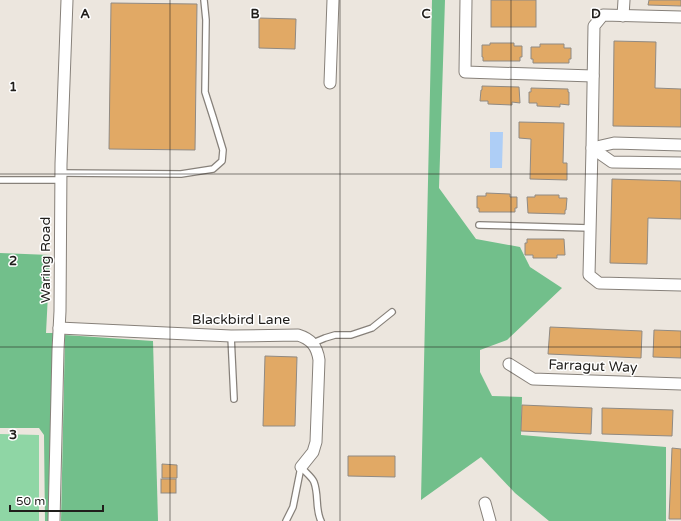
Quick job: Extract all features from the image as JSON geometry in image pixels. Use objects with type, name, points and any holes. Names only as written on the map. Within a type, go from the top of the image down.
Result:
[{"type":"street","name":"Waring Road","points":[[54,521],[61,176],[67,0]]},
{"type":"street","points":[[330,82],[333,0]]},
{"type":"street","points":[[466,0],[465,72],[593,76]]},
{"type":"street","points":[[623,16],[624,0]]},
{"type":"street","points":[[681,18],[603,15],[594,26],[589,275],[599,283],[681,285]]},
{"type":"street","points":[[592,148],[614,143],[681,145]]},
{"type":"street","points":[[592,148],[612,162],[681,163]]},
{"type":"street","name":"Blackbird Lane","points":[[59,328],[231,336],[298,334],[313,343]]},
{"type":"street","points":[[301,468],[312,452],[316,442],[319,360],[313,343]]},
{"type":"street","name":"Farragut Way","points":[[509,364],[533,379],[681,384]]},
{"type":"street","points":[[485,503],[490,521]]},
{"type":"lane","points":[[0,180],[61,176],[181,174],[213,169],[222,161],[223,150],[205,92],[206,20],[204,0]]},
{"type":"lane","points":[[479,225],[590,228]]},
{"type":"lane","points":[[313,343],[335,335],[350,334],[372,328],[392,312]]},
{"type":"lane","points":[[231,336],[234,399]]},
{"type":"lane","points":[[286,521],[293,507],[301,468]]},
{"type":"lane","points":[[301,468],[314,480],[317,492],[318,514],[321,521]]},
{"type":"green space","points":[[432,0],[445,0],[439,188],[476,239],[520,247],[530,267],[562,288],[507,340],[480,350],[480,372],[492,396],[522,397],[521,435],[666,447],[666,521],[549,521],[515,493],[481,457],[421,500]]},
{"type":"green space","points":[[0,253],[50,255],[46,333],[53,333],[48,521],[45,521],[44,435],[39,428],[0,428]]},
{"type":"green space","points":[[65,335],[153,341],[158,521],[61,521]]},
{"type":"green space","points":[[0,434],[39,435],[39,521],[0,521]]},
{"type":"water","points":[[490,132],[503,132],[502,168],[490,168]]},
{"type":"building","points":[[491,0],[536,0],[536,27],[491,27]]},
{"type":"building","points":[[649,0],[681,0],[681,6],[648,5]]},
{"type":"building","points":[[111,3],[197,4],[195,150],[109,149]]},
{"type":"building","points":[[259,18],[296,19],[295,49],[259,48]]},
{"type":"building","points":[[614,41],[656,42],[655,88],[681,89],[681,127],[613,126]]},
{"type":"building","points":[[490,43],[514,43],[514,46],[522,46],[522,57],[520,57],[520,61],[483,61],[482,45],[490,45]]},
{"type":"building","points":[[540,44],[564,44],[564,48],[571,48],[571,59],[569,59],[569,63],[533,63],[533,59],[531,59],[531,47],[540,47]]},
{"type":"building","points":[[482,86],[519,87],[520,103],[512,102],[512,105],[488,104],[488,101],[480,101]]},
{"type":"building","points":[[531,88],[568,89],[569,105],[560,104],[560,107],[537,106],[537,103],[529,103],[529,92],[531,92]]},
{"type":"building","points":[[519,122],[564,123],[563,163],[567,163],[567,180],[530,179],[531,139],[519,138]]},
{"type":"building","points":[[612,179],[681,181],[681,219],[648,218],[647,264],[610,263]]},
{"type":"building","points":[[486,193],[510,194],[510,197],[517,197],[517,208],[515,208],[515,212],[479,212],[479,208],[477,208],[477,196],[486,196]]},
{"type":"building","points":[[535,195],[559,195],[559,198],[567,198],[565,214],[528,213],[527,197],[535,197]]},
{"type":"building","points":[[527,239],[564,239],[565,255],[557,255],[557,258],[533,258],[533,255],[525,255],[525,243],[527,243]]},
{"type":"building","points":[[550,327],[642,331],[641,358],[548,354]]},
{"type":"building","points":[[654,330],[681,331],[681,358],[653,357]]},
{"type":"building","points":[[265,356],[297,357],[295,426],[263,426]]},
{"type":"building","points":[[522,405],[592,408],[591,434],[521,431]]},
{"type":"building","points":[[602,408],[673,410],[672,436],[602,434]]},
{"type":"building","points":[[672,448],[681,449],[681,519],[669,519]]},
{"type":"building","points":[[348,456],[395,456],[395,477],[348,476]]},
{"type":"building","points":[[162,464],[177,465],[177,478],[162,478]]},
{"type":"building","points":[[161,479],[176,479],[176,493],[161,493]]}]
